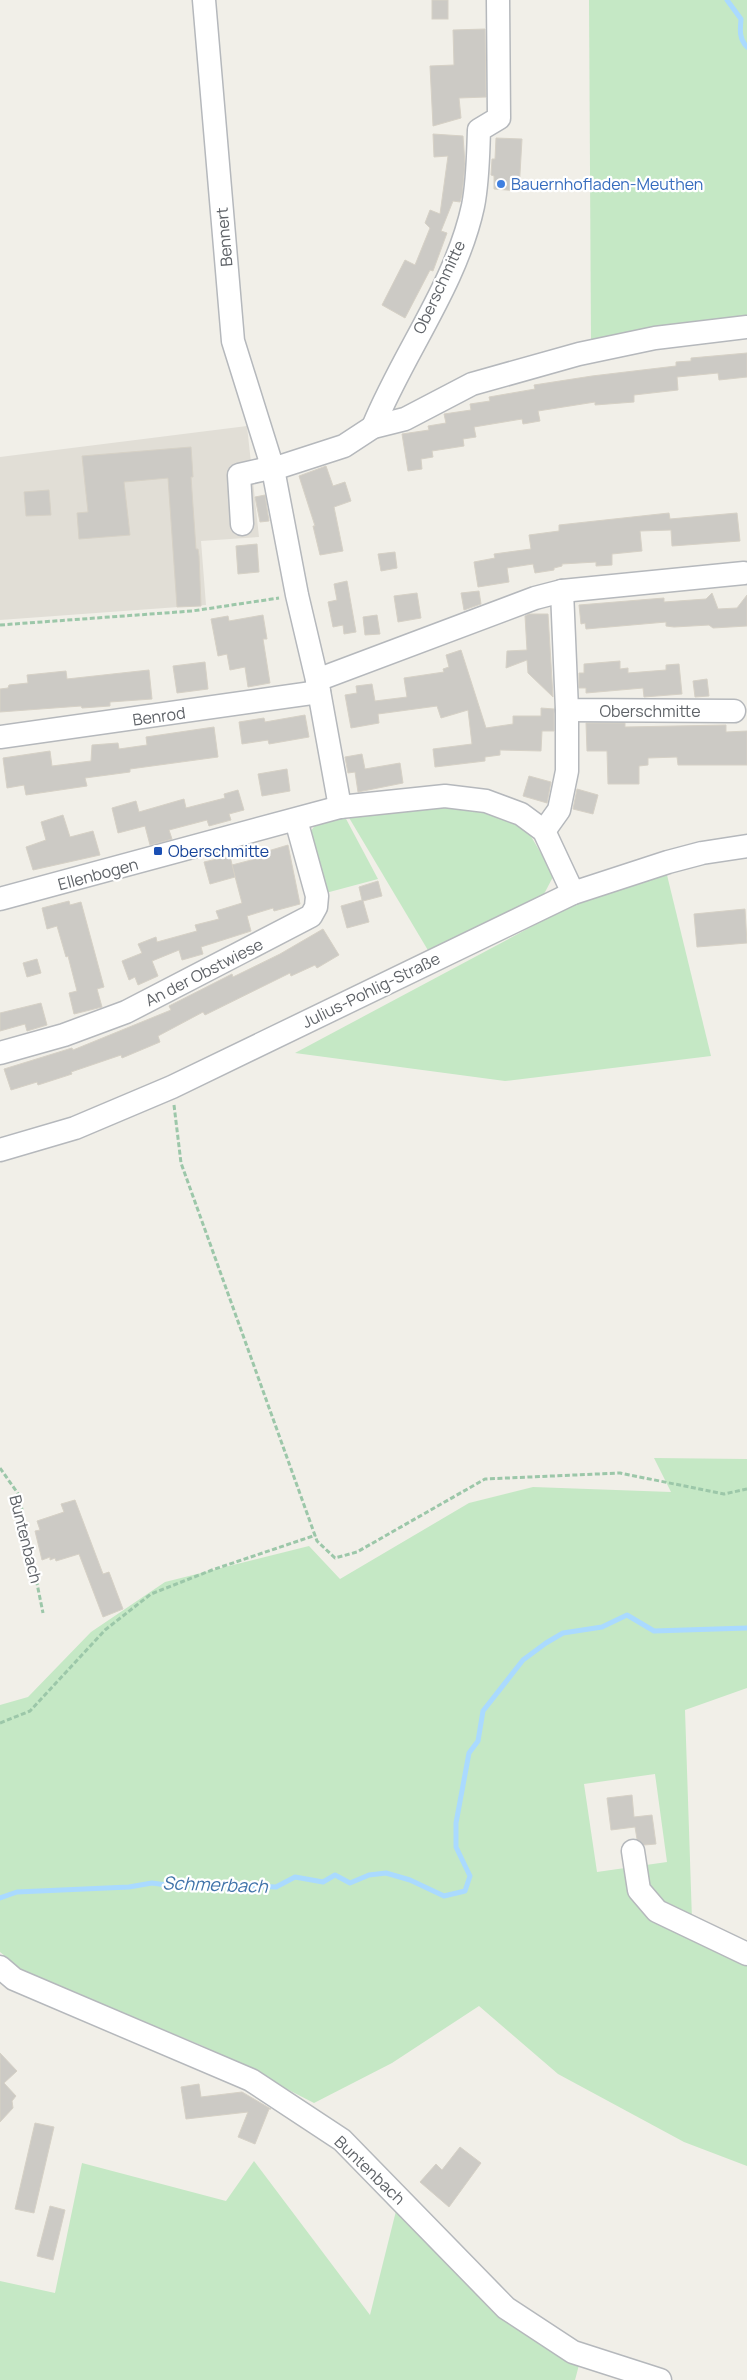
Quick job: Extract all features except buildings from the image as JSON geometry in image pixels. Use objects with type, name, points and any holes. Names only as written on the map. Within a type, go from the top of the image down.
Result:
[{"type":"street","name":"Bennert","points":[[204,0],[233,341],[272,467]]},
{"type":"street","name":"Oberschmitte","points":[[373,427],[388,389],[458,253],[473,206],[478,170],[479,130],[499,118],[498,0]]},
{"type":"street","points":[[242,524],[239,475],[344,446],[373,427],[405,418],[472,384],[579,354],[655,338],[747,326]]},
{"type":"street","points":[[272,467],[297,595],[318,686],[340,807],[445,796],[486,801],[521,814],[544,831],[573,893]]},
{"type":"street","points":[[318,686],[535,598],[562,591],[744,573]]},
{"type":"street","points":[[544,831],[560,810],[567,771],[567,710],[562,591]]},
{"type":"street","name":"Benrod","points":[[0,737],[318,686]]},
{"type":"street","name":"Oberschmitte","points":[[567,710],[734,711]]},
{"type":"street","name":"Ellenbogen","points":[[0,899],[340,807]]},
{"type":"street","name":"An der Obstwiese","points":[[0,1053],[64,1035],[126,1012],[311,916],[316,907],[317,896],[296,820]]},
{"type":"street","name":"Julius-Pohlig-Straße","points":[[0,1150],[75,1128],[172,1087],[573,893],[668,862],[702,853],[747,846]]},
{"type":"street","points":[[633,1851],[639,1890],[657,1910],[747,1954]]},
{"type":"street","name":"Buntenbach","points":[[0,1968],[14,1979],[251,2080],[342,2140],[506,2308],[573,2352],[660,2380]]},
{"type":"path","points":[[0,626],[192,610],[297,595]]},
{"type":"path","points":[[172,1087],[180,1163],[317,1540],[335,1558],[357,1552],[485,1479],[620,1473],[724,1494],[747,1489]]},
{"type":"path","name":"Buntenbach","points":[[0,1468],[19,1495],[44,1612]]},
{"type":"path","points":[[0,1723],[30,1711],[105,1630],[151,1594],[212,1570],[316,1536]]},
{"type":"shaded area","points":[[247,426],[259,537],[201,541],[206,605],[0,620],[0,457]]},
{"type":"green space","points":[[589,0],[747,0],[747,320],[591,340]]},
{"type":"green space","points":[[451,806],[483,810],[523,823],[554,875],[544,894],[531,903],[429,952],[348,816]]},
{"type":"green space","points":[[345,817],[378,879],[322,894],[308,835],[316,824]]},
{"type":"green space","points":[[667,875],[711,1056],[505,1081],[295,1053],[574,904]]},
{"type":"green space","points":[[654,1458],[747,1459],[747,1688],[685,1710],[692,1920],[747,1958],[747,2166],[684,2142],[558,2074],[479,2006],[392,2063],[314,2103],[203,2046],[27,1974],[0,1952],[0,1705],[28,1697],[91,1632],[165,1582],[309,1546],[340,1579],[469,1503],[533,1487],[671,1492]],"holes":[[[655,1774],[667,1862],[597,1872],[584,1784]]]},
{"type":"green space","points":[[254,2161],[370,2315],[398,2203],[579,2365],[575,2380],[0,2380],[0,2281],[55,2293],[82,2163],[226,2201]]},
{"type":"waterway","points":[[727,0],[741,19],[741,38],[747,47]]},
{"type":"waterway","name":"Schmerbach","points":[[0,1898],[17,1892],[129,1887],[152,1883],[174,1886],[198,1883],[276,1887],[295,1877],[323,1882],[335,1875],[350,1883],[369,1875],[386,1873],[410,1880],[444,1896],[465,1891],[470,1876],[456,1847],[456,1823],[469,1753],[478,1741],[483,1711],[523,1660],[563,1633],[602,1627],[627,1615],[654,1631],[747,1628]]},
{"type":"place","name":"Bauernhofladen-Meuthen","points":[[501,184]]},
{"type":"place","name":"Oberschmitte","points":[[158,851]]}]
